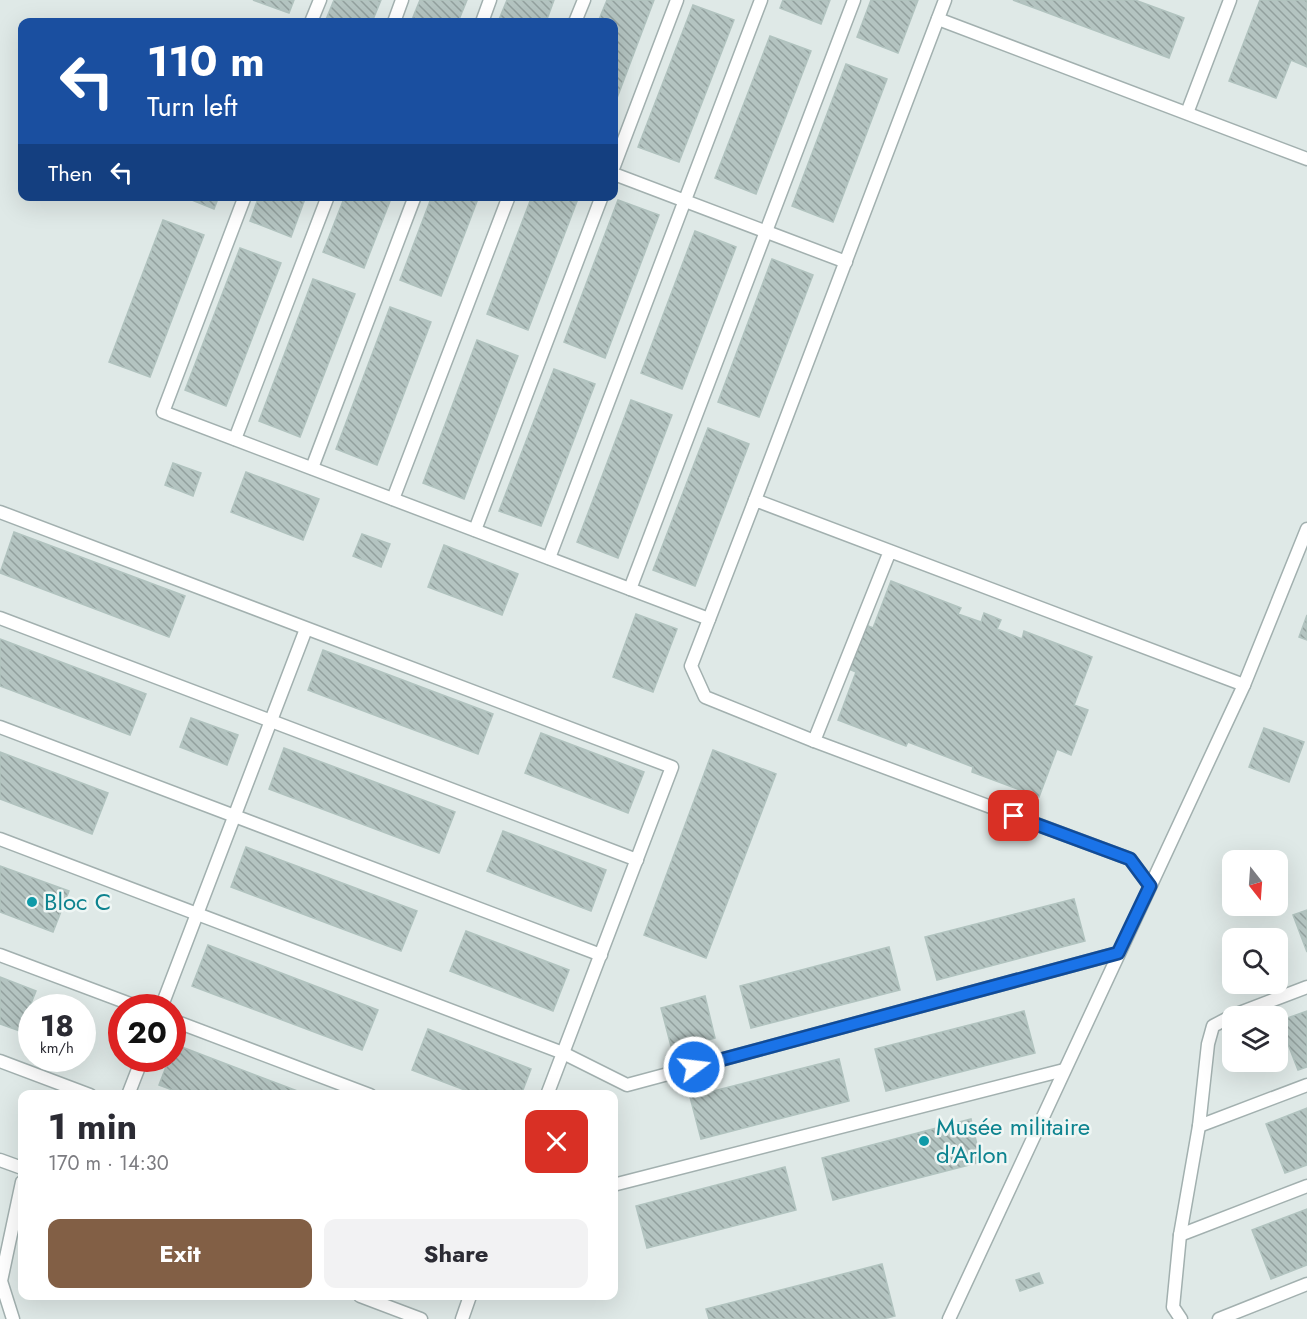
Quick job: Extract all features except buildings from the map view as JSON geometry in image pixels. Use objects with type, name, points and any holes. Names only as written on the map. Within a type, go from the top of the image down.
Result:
[{"type":"lane","points":[[313,18],[320,0]]},
{"type":"lane","points":[[395,18],[402,0]]},
{"type":"lane","points":[[483,18],[490,0]]},
{"type":"lane","points":[[577,18],[584,0]]},
{"type":"lane","points":[[618,155],[677,0]]},
{"type":"lane","points":[[549,558],[761,0]]},
{"type":"lane","points":[[630,589],[854,0]]},
{"type":"lane","points":[[945,0],[691,666],[705,697],[814,741],[1130,859],[1150,886]]},
{"type":"lane","points":[[1187,113],[1230,0]]},
{"type":"lane","points":[[938,19],[1307,159]]},
{"type":"lane","points":[[618,176],[846,262]]},
{"type":"lane","points":[[243,201],[163,412],[709,619]]},
{"type":"lane","points":[[235,439],[326,201]]},
{"type":"lane","points":[[312,468],[413,201]]},
{"type":"lane","points":[[393,499],[507,201]]},
{"type":"lane","points":[[475,530],[600,201]]},
{"type":"lane","points":[[756,500],[1244,685]]},
{"type":"lane","points":[[0,513],[672,767],[549,1090]]},
{"type":"lane","points":[[949,1319],[1244,685],[1307,529]]},
{"type":"lane","points":[[814,741],[890,551]]},
{"type":"lane","points":[[0,618],[637,860]]},
{"type":"lane","points":[[166,994],[306,629]]},
{"type":"lane","points":[[0,727],[601,955]]},
{"type":"lane","points":[[0,839],[563,1053],[627,1085],[1118,953]]},
{"type":"lane","points":[[0,955],[108,996]]},
{"type":"lane","points":[[1181,1319],[1173,1307],[1180,1235],[1199,1126],[1208,1044],[1213,1026],[1234,1015],[1307,987]]},
{"type":"lane","points":[[186,1025],[357,1090]]},
{"type":"lane","points":[[0,1061],[77,1090]]},
{"type":"lane","points":[[618,1184],[1064,1070]]},
{"type":"lane","points":[[130,1090],[137,1072]]},
{"type":"lane","points":[[1199,1126],[1307,1085]]},
{"type":"lane","points":[[0,1160],[18,1167]]},
{"type":"lane","points":[[1180,1235],[1307,1186]]},
{"type":"lane","points":[[13,1319],[1,1281],[18,1201]]},
{"type":"lane","points":[[1219,1319],[1307,1284]]},
{"type":"lane","points":[[371,1300],[421,1319]]},
{"type":"lane","points":[[462,1319],[469,1300]]},
{"type":"place","name":"Bloc C","points":[[32,902]]},
{"type":"place","name":"Musée militaire d'Arlon","points":[[924,1141]]},
{"type":"route","points":[[694,1067],[1118,953],[1150,886],[1130,859],[1014,816]]}]
